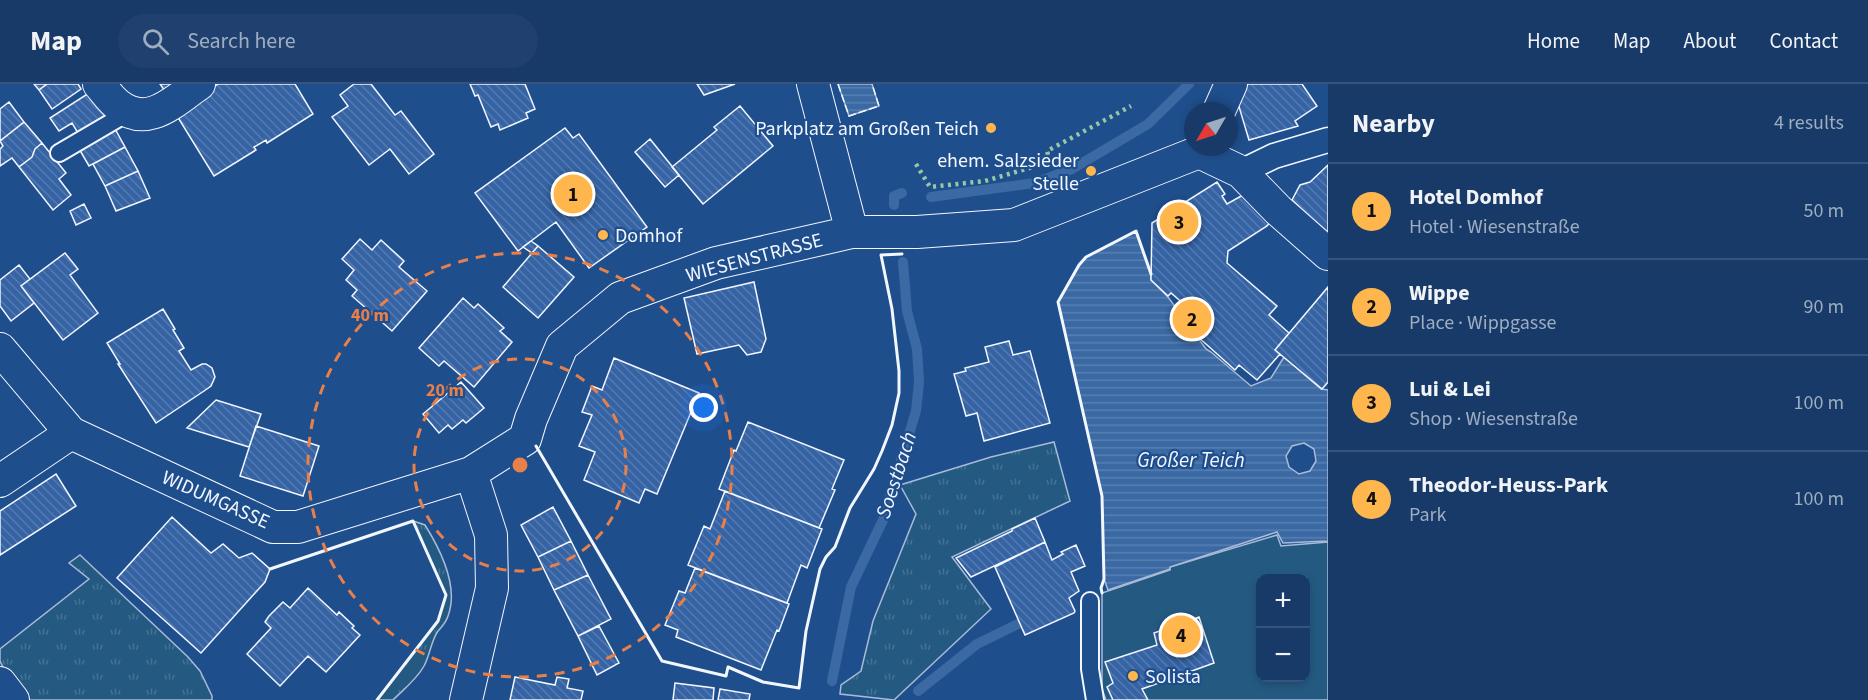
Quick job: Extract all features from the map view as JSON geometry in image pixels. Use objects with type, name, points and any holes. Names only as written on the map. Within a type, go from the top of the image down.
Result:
[{"type":"street","points":[[99,84],[118,105],[136,115],[154,114],[199,84]]},
{"type":"street","points":[[813,84],[852,232]]},
{"type":"street","points":[[1223,102],[1231,84]]},
{"type":"street","points":[[1241,172],[1274,156],[1328,140]]},
{"type":"street","name":"WIESENSTRASSE","points":[[471,473],[525,439],[531,419],[562,346],[620,298],[716,263],[852,232],[916,232],[1014,225],[1184,156]]},
{"type":"street","points":[[1213,156],[1241,172],[1278,210],[1328,254]]},
{"type":"street","name":"WIDUMGASSE","points":[[0,349],[71,433],[273,527],[298,527],[471,473]]},
{"type":"street","points":[[0,481],[71,433]]},
{"type":"street","points":[[466,700],[492,588],[491,535],[471,473]]},
{"type":"street","points":[[0,683],[14,700]]},
{"type":"lane","points":[[60,153],[129,112]]},
{"type":"lane","points":[[1090,601],[1090,669],[1095,700]]},
{"type":"green space","points":[[1054,442],[1070,501],[952,557],[991,609],[894,700],[840,694],[841,685],[861,671],[873,621],[916,514],[900,485],[991,457]]},
{"type":"green space","points":[[413,521],[425,525],[442,557],[450,581],[451,605],[446,621],[436,635],[426,662],[418,675],[393,700],[377,700],[438,621],[446,595]]},
{"type":"green space","points":[[1277,535],[1281,546],[1328,542],[1328,700],[1106,700],[1102,689],[1102,593],[1170,570],[1170,567]]},
{"type":"green space","points":[[80,555],[188,657],[200,671],[212,700],[26,700],[3,667],[0,661],[0,649],[89,579],[69,563]]},
{"type":"water","points":[[838,84],[872,84],[879,106],[849,116]]},
{"type":"water","name":"Großer Teich","points":[[1136,231],[1151,280],[1168,297],[1206,349],[1251,386],[1271,378],[1284,357],[1321,389],[1328,390],[1328,541],[1283,543],[1277,532],[1108,590],[1104,579],[1102,496],[1058,302],[1086,257]],"holes":[[[1304,443],[1314,449],[1316,461],[1310,471],[1299,474],[1289,467],[1286,456],[1292,446]]]},
{"type":"building","points":[[34,84],[47,84],[39,90]]},
{"type":"building","points":[[47,84],[78,84],[81,89],[52,109],[39,90]]},
{"type":"building","points":[[160,84],[182,84],[167,94]]},
{"type":"building","points":[[218,84],[295,84],[313,114],[267,143],[266,140],[254,147],[256,150],[214,176],[174,111]]},
{"type":"building","points":[[354,84],[371,84],[395,115],[401,111],[434,154],[409,174],[390,149],[369,165],[332,117],[348,106],[340,95]]},
{"type":"building","points":[[470,84],[525,84],[535,109],[526,113],[528,118],[500,130],[498,124],[491,127],[478,95],[475,96]]},
{"type":"building","points":[[697,84],[735,84],[704,95]]},
{"type":"building","points":[[1248,84],[1302,84],[1317,106],[1295,121],[1298,126],[1249,140],[1237,100]]},
{"type":"building","points":[[92,91],[110,119],[81,138],[72,123],[59,131],[50,118]]},
{"type":"building","points":[[9,102],[24,122],[0,141],[0,109]]},
{"type":"building","points":[[740,106],[773,146],[703,204],[672,167],[717,130],[714,127]]},
{"type":"building","points":[[24,122],[42,143],[35,149],[32,157],[19,167],[12,158],[0,166],[0,149],[3,146],[0,141]]},
{"type":"building","points":[[114,127],[125,147],[89,166],[78,147]]},
{"type":"building","points":[[565,128],[573,138],[579,134],[647,227],[589,268],[556,222],[518,251],[475,193]]},
{"type":"building","points":[[650,139],[679,175],[665,187],[635,152]]},
{"type":"building","points":[[42,143],[66,173],[59,179],[71,195],[53,210],[19,167],[32,157],[35,149]]},
{"type":"building","points":[[125,147],[138,171],[105,186],[93,164]]},
{"type":"building","points":[[1328,165],[1328,234],[1292,200],[1300,185],[1310,182]]},
{"type":"building","points":[[138,171],[150,198],[116,211],[105,186]]},
{"type":"building","points":[[1217,182],[1225,194],[1222,196],[1227,204],[1243,195],[1272,220],[1267,226],[1228,251],[1227,263],[1277,306],[1269,315],[1289,333],[1275,350],[1280,354],[1257,380],[1239,365],[1235,370],[1197,336],[1207,324],[1171,293],[1168,296],[1151,280],[1152,223]]},
{"type":"building","points":[[84,204],[91,218],[76,225],[70,211]]},
{"type":"building","points":[[360,239],[372,250],[381,240],[404,261],[399,267],[427,291],[392,331],[352,296],[357,290],[346,280],[354,270],[342,259]]},
{"type":"building","points":[[531,241],[538,246],[532,253],[523,247]]},
{"type":"building","points":[[538,246],[574,277],[538,318],[503,287]]},
{"type":"building","points":[[65,253],[78,269],[70,275],[98,313],[63,340],[21,286]]},
{"type":"building","points":[[19,265],[30,279],[21,286],[34,303],[11,321],[0,306],[0,280]]},
{"type":"building","points":[[754,282],[766,339],[761,352],[747,355],[739,345],[697,354],[684,298]]},
{"type":"building","points":[[1328,287],[1328,382],[1322,389],[1275,350]]},
{"type":"building","points":[[463,298],[474,308],[478,304],[504,328],[500,331],[512,342],[474,387],[444,361],[439,366],[419,348]]},
{"type":"building","points":[[163,309],[184,348],[179,351],[191,370],[206,364],[212,368],[215,377],[211,386],[156,423],[107,343]]},
{"type":"building","points":[[1009,341],[1013,355],[1030,351],[1050,423],[984,441],[977,413],[966,416],[954,374],[966,371],[965,368],[989,362],[985,347]]},
{"type":"building","points":[[614,358],[699,393],[657,494],[645,489],[639,503],[584,480],[595,452],[579,446],[592,415],[582,412],[592,386],[602,390]]},
{"type":"building","points":[[461,382],[484,408],[466,423],[463,420],[452,429],[448,425],[439,433],[423,414]]},
{"type":"building","points":[[216,400],[261,414],[249,447],[187,428]]},
{"type":"building","points":[[748,422],[844,460],[832,489],[835,490],[819,528],[719,489]]},
{"type":"building","points":[[256,426],[319,446],[303,496],[240,476]]},
{"type":"building","points":[[56,474],[76,506],[0,555],[0,511]]},
{"type":"building","points":[[725,491],[822,529],[807,568],[801,565],[787,603],[688,565],[704,526],[710,529]]},
{"type":"building","points":[[553,507],[571,541],[538,557],[521,525]]},
{"type":"building","points":[[172,517],[211,553],[223,544],[239,558],[252,553],[270,569],[265,582],[201,653],[117,578]]},
{"type":"building","points":[[1035,518],[1045,542],[971,577],[956,558],[1012,531]]},
{"type":"building","points":[[571,541],[588,575],[554,590],[538,557]]},
{"type":"building","points":[[1045,542],[1052,560],[1063,554],[1061,552],[1076,545],[1085,566],[1071,572],[1079,591],[1069,598],[1074,613],[1025,635],[995,567]]},
{"type":"building","points":[[695,568],[789,604],[761,670],[676,637],[678,630],[665,625],[679,591],[685,593]]},
{"type":"building","points":[[588,575],[611,619],[578,636],[554,590]]},
{"type":"building","points":[[308,588],[337,615],[339,612],[360,635],[326,672],[308,656],[280,686],[247,654],[271,628],[265,622],[269,616],[283,602],[290,608]]},
{"type":"building","points":[[1199,617],[1214,663],[1142,689],[1148,700],[1113,700],[1107,687],[1113,683],[1105,662],[1157,645],[1154,633]]},
{"type":"building","points":[[599,626],[619,663],[597,675],[578,636]]},
{"type":"building","points":[[515,677],[555,685],[557,677],[569,679],[567,688],[583,691],[581,700],[510,700]]},
{"type":"building","points":[[675,683],[714,688],[713,700],[673,700]]},
{"type":"building","points":[[720,689],[750,694],[749,700],[718,700]]},
{"type":"waterway","name":"Soestbach","points":[[931,197],[1035,183],[1072,169],[1148,124],[1189,84]]},
{"type":"waterway","name":"Soestbach","points":[[894,205],[894,196],[902,193]]},
{"type":"waterway","name":"Soestbach","points":[[832,681],[851,587],[883,520],[916,411],[919,382],[917,349],[907,311],[903,262]]},
{"type":"waterway","points":[[918,691],[977,644],[1020,623]]},
{"type":"hedge","points":[[916,164],[930,187],[985,181],[1050,162],[1047,151],[1131,106]]},
{"type":"fence","points":[[838,84],[849,116],[879,106],[872,84]]},
{"type":"wall","points":[[1102,593],[1104,579],[1102,496],[1058,302],[1086,257],[1136,231],[1151,274]]},
{"type":"wall","points":[[536,446],[662,661],[726,676],[728,667],[763,682],[799,688],[806,631],[820,569],[826,557],[835,547],[850,508],[874,469],[892,425],[899,393],[899,371],[892,309],[881,255],[902,254]]},
{"type":"wall","points":[[270,569],[413,521],[446,595],[438,621],[377,700]]},
{"type":"place","name":"Parkplatz am Großen Teich","points":[[991,128]]},
{"type":"place","name":"ehem. Salzsieder Stelle","points":[[1091,171]]},
{"type":"place","name":"Hotel Domhof","points":[[573,194]]},
{"type":"place","name":"Lui & Lei","points":[[1179,222]]},
{"type":"place","name":"Domhof","points":[[603,235]]},
{"type":"place","name":"Wippe","points":[[1192,319]]},
{"type":"place","name":"Theodor-Heuss-Park","points":[[1181,635]]},
{"type":"place","name":"Solista","points":[[1133,676]]}]
